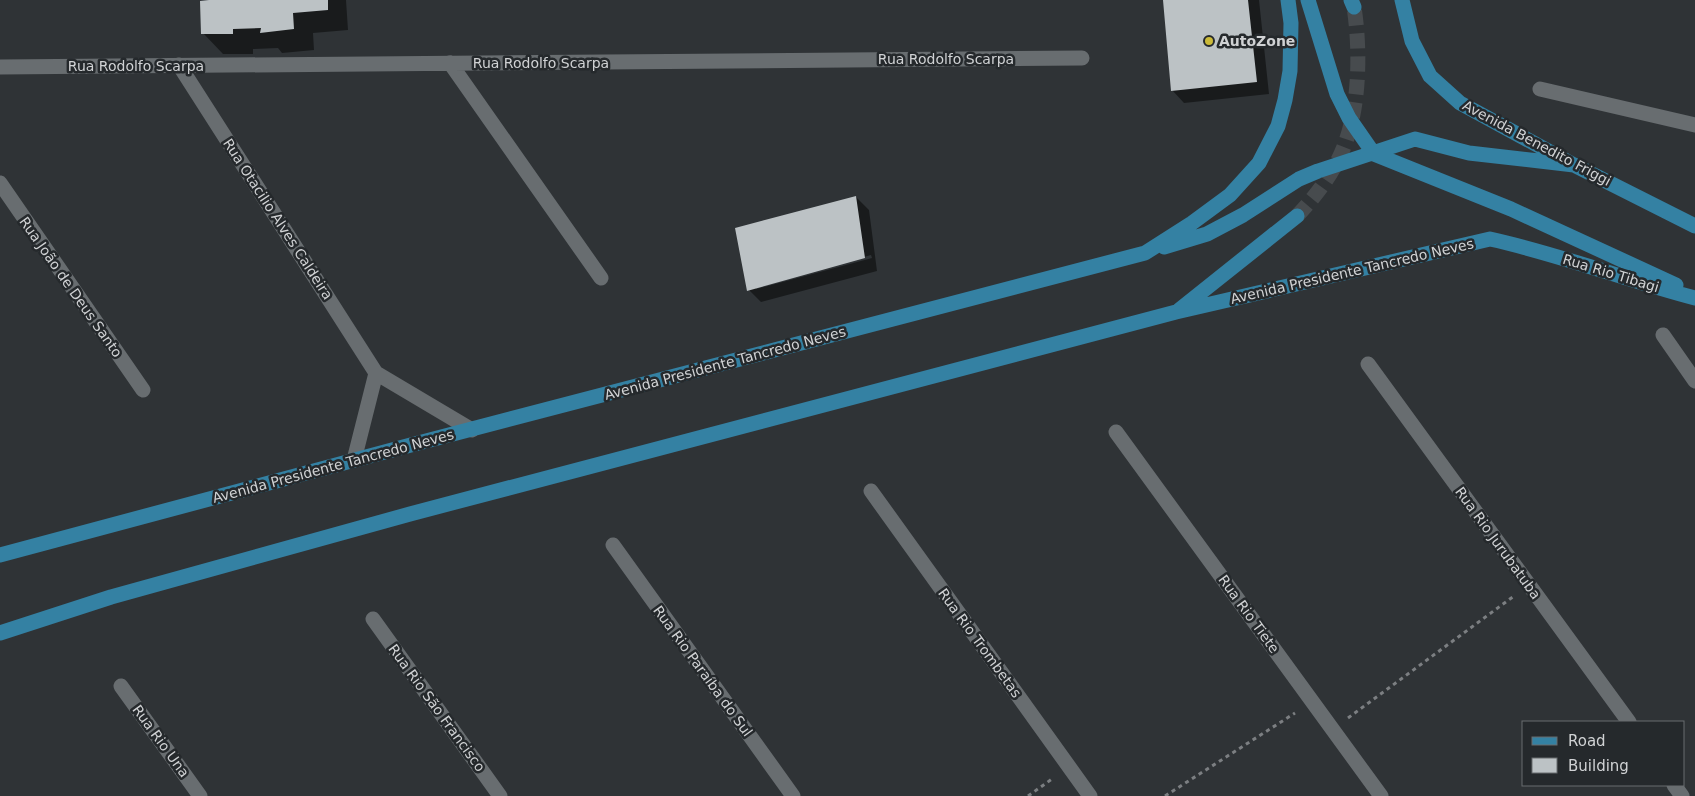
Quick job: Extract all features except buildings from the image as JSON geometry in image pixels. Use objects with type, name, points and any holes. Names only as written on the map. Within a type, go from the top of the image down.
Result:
[{"type":"main road","name":"Avenida Presidente Tancredo Neves","points":[[0,555],[354,460],[1145,253],[1192,223],[1230,195],[1259,163],[1278,126],[1285,100],[1290,71],[1291,23],[1288,0]]},
{"type":"main road","points":[[1308,0],[1337,94],[1349,118],[1374,154],[1511,209],[1695,296]]},
{"type":"main road","name":"Avenida Benedito Friggi","points":[[1402,0],[1412,41],[1430,76],[1460,104],[1574,165],[1695,226]]},
{"type":"main road","points":[[1145,253],[1207,234],[1244,215],[1299,179],[1415,139],[1470,153],[1574,165]]},
{"type":"main road","name":"Avenida Presidente Tancredo Neves","points":[[1176,312],[1297,216]]},
{"type":"main road","name":"Avenida Presidente Tancredo Neves","points":[[0,633],[111,597],[401,517],[1176,312],[1490,239],[1528,247]]},
{"type":"main road","name":"Rua Rio Tibagi","points":[[1528,247],[1642,284],[1695,296]]},
{"type":"street","name":"Rua Rodolfo Scarpa","points":[[0,67],[1082,58]]},
{"type":"street","points":[[450,63],[601,278]]},
{"type":"street","name":"Rua Otacilio Alves Caldeira","points":[[179,66],[376,373]]},
{"type":"street","points":[[1540,89],[1695,125]]},
{"type":"street","name":"Rua João de Deus Santo","points":[[0,183],[143,390]]},
{"type":"street","points":[[1663,335],[1695,381]]},
{"type":"street","name":"Rua Rio Jurubatuba","points":[[1368,364],[1628,721]]},
{"type":"street","points":[[354,460],[376,373],[472,430]]},
{"type":"street","name":"Rua Rio Tiete","points":[[1116,432],[1381,796]]},
{"type":"street","name":"Rua Rio Trombetas","points":[[871,491],[1090,796]]},
{"type":"street","name":"Rua Rio Paraíba do Sul","points":[[613,545],[793,796]]},
{"type":"street","name":"Rua Rio São Francisco","points":[[373,619],[500,796]]},
{"type":"street","name":"Rua Rio Una","points":[[121,686],[200,796]]},
{"type":"path","points":[[1332,729],[1529,586]]},
{"type":"path","points":[[1165,796],[1312,702]]},
{"type":"path","points":[[1028,796],[1069,767]]},
{"type":"tunnel","points":[[1297,216],[1320,189],[1334,167],[1351,125],[1355,105],[1358,65],[1354,7]]},
{"type":"place","name":"AutoZone","points":[[1209,41]]}]
